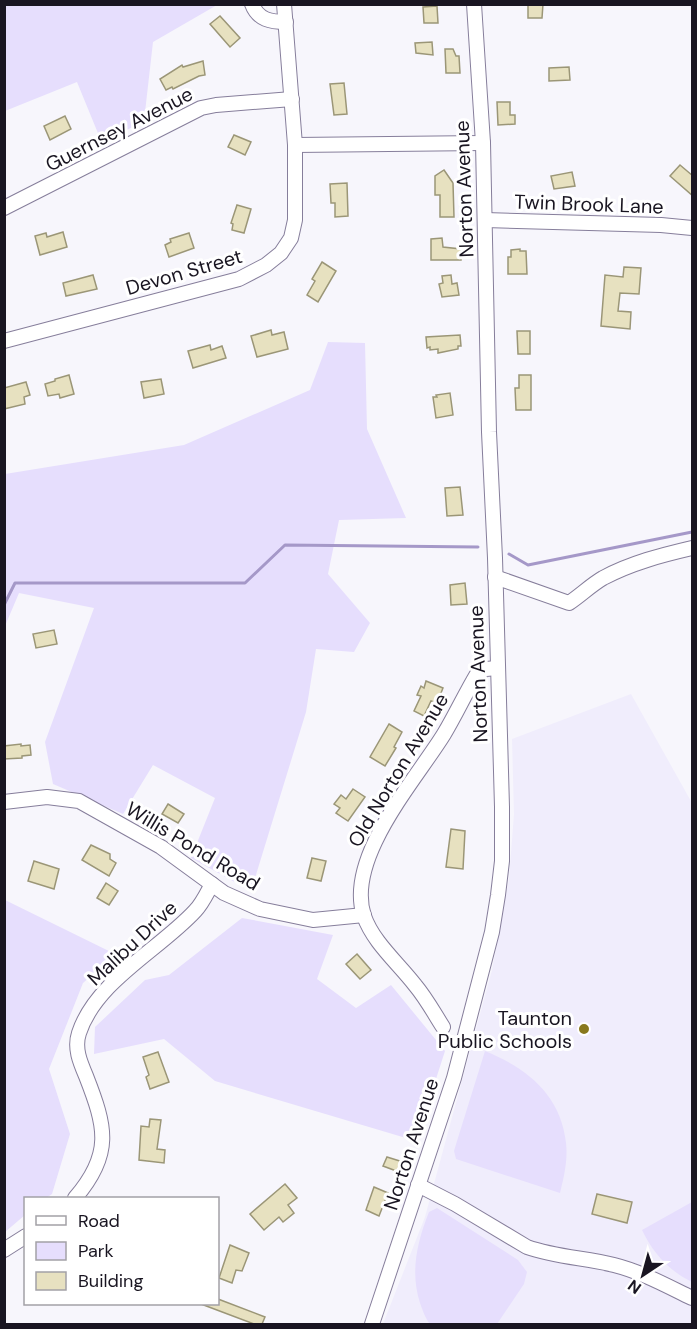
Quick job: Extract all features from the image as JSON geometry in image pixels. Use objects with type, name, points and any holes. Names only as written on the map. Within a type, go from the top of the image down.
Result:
[{"type":"street","points":[[252,4],[257,14],[263,19],[286,22]]},
{"type":"street","name":"Devon Street","points":[[4,341],[239,279],[266,265],[287,246],[296,212],[295,145],[285,4]]},
{"type":"street","name":"Norton Avenue","points":[[372,1324],[459,1059],[497,903],[502,834],[489,432],[483,143],[474,4]]},
{"type":"street","name":"Guernsey Avenue","points":[[4,208],[201,108],[292,99]]},
{"type":"street","points":[[295,145],[483,143]]},
{"type":"street","name":"Twin Brook Lane","points":[[485,220],[693,228]]},
{"type":"street","points":[[495,577],[569,603],[601,579],[622,569],[665,554],[693,548]]},
{"type":"street","name":"Old Norton Avenue","points":[[443,1027],[417,987],[378,939],[364,915],[361,880],[371,846],[444,734],[477,674],[486,669],[497,668]]},
{"type":"street","name":"Willis Pond Road","points":[[4,802],[47,797],[79,801],[161,847],[212,884],[248,904],[313,920],[364,915]]},
{"type":"street","name":"Malibu Drive","points":[[76,1197],[92,1180],[101,1153],[103,1127],[76,1049],[79,1034],[89,1010],[110,987],[196,910],[212,884]]},
{"type":"street","points":[[418,1185],[527,1247],[636,1272],[693,1298]]},
{"type":"street","points":[[4,1250],[24,1237]]},
{"type":"shaded area","name":"Taunton Public Schools","points":[[631,694],[692,803],[692,1324],[383,1324],[425,1217],[492,970],[509,879],[514,814],[512,739]]},
{"type":"green space","points":[[5,4],[217,5],[153,42],[144,121],[102,143],[77,82],[5,111]]},
{"type":"green space","points":[[328,342],[365,343],[367,429],[406,518],[339,520],[328,574],[370,623],[354,652],[316,649],[306,712],[251,891],[191,858],[215,798],[153,765],[123,814],[53,784],[45,742],[94,608],[19,593],[5,626],[5,474],[184,445],[310,390]]},
{"type":"green space","points":[[5,900],[115,954],[83,983],[49,1069],[70,1134],[52,1194],[48,1197],[24,1197],[24,1216],[5,1232]]},
{"type":"green space","points":[[242,918],[333,935],[317,979],[356,1008],[391,985],[445,1051],[416,1141],[215,1081],[164,1039],[94,1054],[95,1027],[145,980],[169,975]]},
{"type":"green space","points":[[485,1051],[528,1075],[549,1097],[557,1111],[566,1143],[565,1168],[560,1193],[456,1159],[454,1151]]},
{"type":"green space","points":[[692,1202],[692,1282],[662,1260],[642,1230]]},
{"type":"green space","points":[[437,1208],[518,1260],[527,1272],[524,1284],[497,1324],[430,1324],[425,1317],[417,1291],[416,1257],[429,1212]]},
{"type":"building","points":[[528,4],[543,4],[542,18],[528,18]]},
{"type":"building","points":[[437,6],[438,23],[424,23],[423,7]]},
{"type":"building","points":[[220,16],[240,38],[230,47],[210,24]]},
{"type":"building","points":[[432,42],[433,55],[416,53],[415,43]]},
{"type":"building","points":[[445,49],[453,49],[456,56],[459,56],[460,73],[446,73]]},
{"type":"building","points":[[203,61],[205,75],[166,90],[160,79],[182,65],[183,67]]},
{"type":"building","points":[[569,67],[570,80],[549,81],[549,68]]},
{"type":"building","points":[[344,83],[347,114],[334,115],[330,84]]},
{"type":"building","points":[[497,102],[510,102],[510,115],[515,115],[515,124],[498,125]]},
{"type":"building","points":[[65,116],[71,129],[50,140],[44,126]]},
{"type":"building","points":[[234,135],[251,142],[245,155],[228,147]]},
{"type":"building","points":[[680,165],[693,176],[693,196],[670,176]]},
{"type":"building","points":[[444,170],[453,183],[454,217],[440,217],[440,195],[435,195],[435,176]]},
{"type":"building","points":[[572,172],[575,186],[554,189],[551,176]]},
{"type":"building","points":[[347,183],[348,216],[335,217],[335,203],[331,203],[330,184]]},
{"type":"building","points":[[237,205],[251,209],[244,233],[232,230],[233,224],[231,223]]},
{"type":"building","points":[[63,232],[67,247],[40,255],[35,236],[46,233],[47,237]]},
{"type":"building","points":[[189,233],[194,248],[169,257],[165,245],[171,242],[170,239]]},
{"type":"building","points":[[442,238],[443,247],[461,249],[461,260],[431,260],[431,239]]},
{"type":"building","points":[[520,249],[520,251],[526,251],[527,274],[508,274],[508,257],[511,257],[511,250]]},
{"type":"building","points":[[322,262],[336,271],[318,302],[307,295],[315,281],[312,279]]},
{"type":"building","points":[[624,267],[641,268],[639,294],[620,293],[618,311],[631,312],[630,329],[601,326],[605,275],[623,277]]},
{"type":"building","points":[[93,275],[97,289],[66,296],[63,283]]},
{"type":"building","points":[[451,275],[452,284],[457,283],[459,295],[442,297],[439,284],[443,283],[442,276]]},
{"type":"building","points":[[271,330],[272,335],[284,332],[288,349],[257,357],[251,336]]},
{"type":"building","points":[[517,331],[530,331],[530,354],[518,354]]},
{"type":"building","points":[[460,335],[461,346],[458,346],[458,349],[438,353],[438,349],[427,348],[426,337]]},
{"type":"building","points":[[210,345],[211,350],[222,346],[226,358],[193,368],[188,351]]},
{"type":"building","points":[[69,375],[74,394],[60,398],[59,394],[48,396],[45,384]]},
{"type":"building","points":[[519,375],[531,375],[531,410],[516,410],[515,388],[519,388]]},
{"type":"building","points":[[161,379],[164,394],[144,398],[141,382]]},
{"type":"building","points":[[26,382],[30,395],[24,397],[25,404],[4,409],[4,388]]},
{"type":"building","points":[[450,393],[453,415],[436,418],[433,397]]},
{"type":"building","points":[[460,487],[463,515],[447,516],[445,488]]},
{"type":"building","points":[[465,583],[467,604],[451,605],[450,585]]},
{"type":"building","points":[[54,630],[57,644],[36,648],[33,634]]},
{"type":"building","points":[[426,681],[443,688],[437,703],[431,701],[424,716],[414,711],[421,696],[417,695],[421,686],[424,688]]},
{"type":"building","points":[[389,724],[402,732],[385,766],[370,757]]},
{"type":"building","points":[[21,744],[21,746],[30,745],[31,755],[4,759],[4,746]]},
{"type":"building","points":[[353,789],[365,797],[348,821],[336,813],[340,808],[334,804],[341,795],[346,799]]},
{"type":"building","points":[[168,804],[184,814],[178,823],[162,814]]},
{"type":"building","points":[[451,829],[465,831],[463,869],[446,867]]},
{"type":"building","points":[[91,845],[110,854],[110,859],[116,863],[109,876],[82,860]]},
{"type":"building","points":[[312,858],[326,861],[321,881],[307,878]]},
{"type":"building","points":[[34,861],[59,869],[54,889],[28,881]]},
{"type":"building","points":[[106,883],[118,891],[109,905],[97,898]]},
{"type":"building","points":[[357,954],[371,970],[360,979],[346,964]]},
{"type":"building","points":[[158,1052],[169,1082],[150,1089],[146,1077],[149,1075],[143,1057]]},
{"type":"building","points":[[150,1119],[161,1120],[157,1149],[165,1150],[164,1163],[139,1160],[141,1126],[149,1127]]},
{"type":"building","points":[[387,1157],[403,1162],[399,1172],[383,1166]]},
{"type":"building","points":[[285,1184],[297,1198],[288,1205],[294,1213],[283,1222],[279,1217],[264,1230],[250,1214]]},
{"type":"building","points":[[374,1187],[388,1193],[379,1216],[366,1210]]},
{"type":"building","points":[[597,1194],[632,1202],[627,1223],[592,1214]]},
{"type":"building","points":[[230,1245],[249,1253],[242,1271],[236,1270],[232,1283],[219,1278]]},
{"type":"building","points":[[219,1299],[265,1317],[262,1324],[254,1324],[204,1305],[219,1305]]},
{"type":"waterway","points":[[509,554],[528,565],[692,532]]},
{"type":"waterway","points":[[4,605],[15,583],[245,583],[285,545],[478,547]]},
{"type":"place","name":"Taunton Public Schools","points":[[584,1029]]}]
